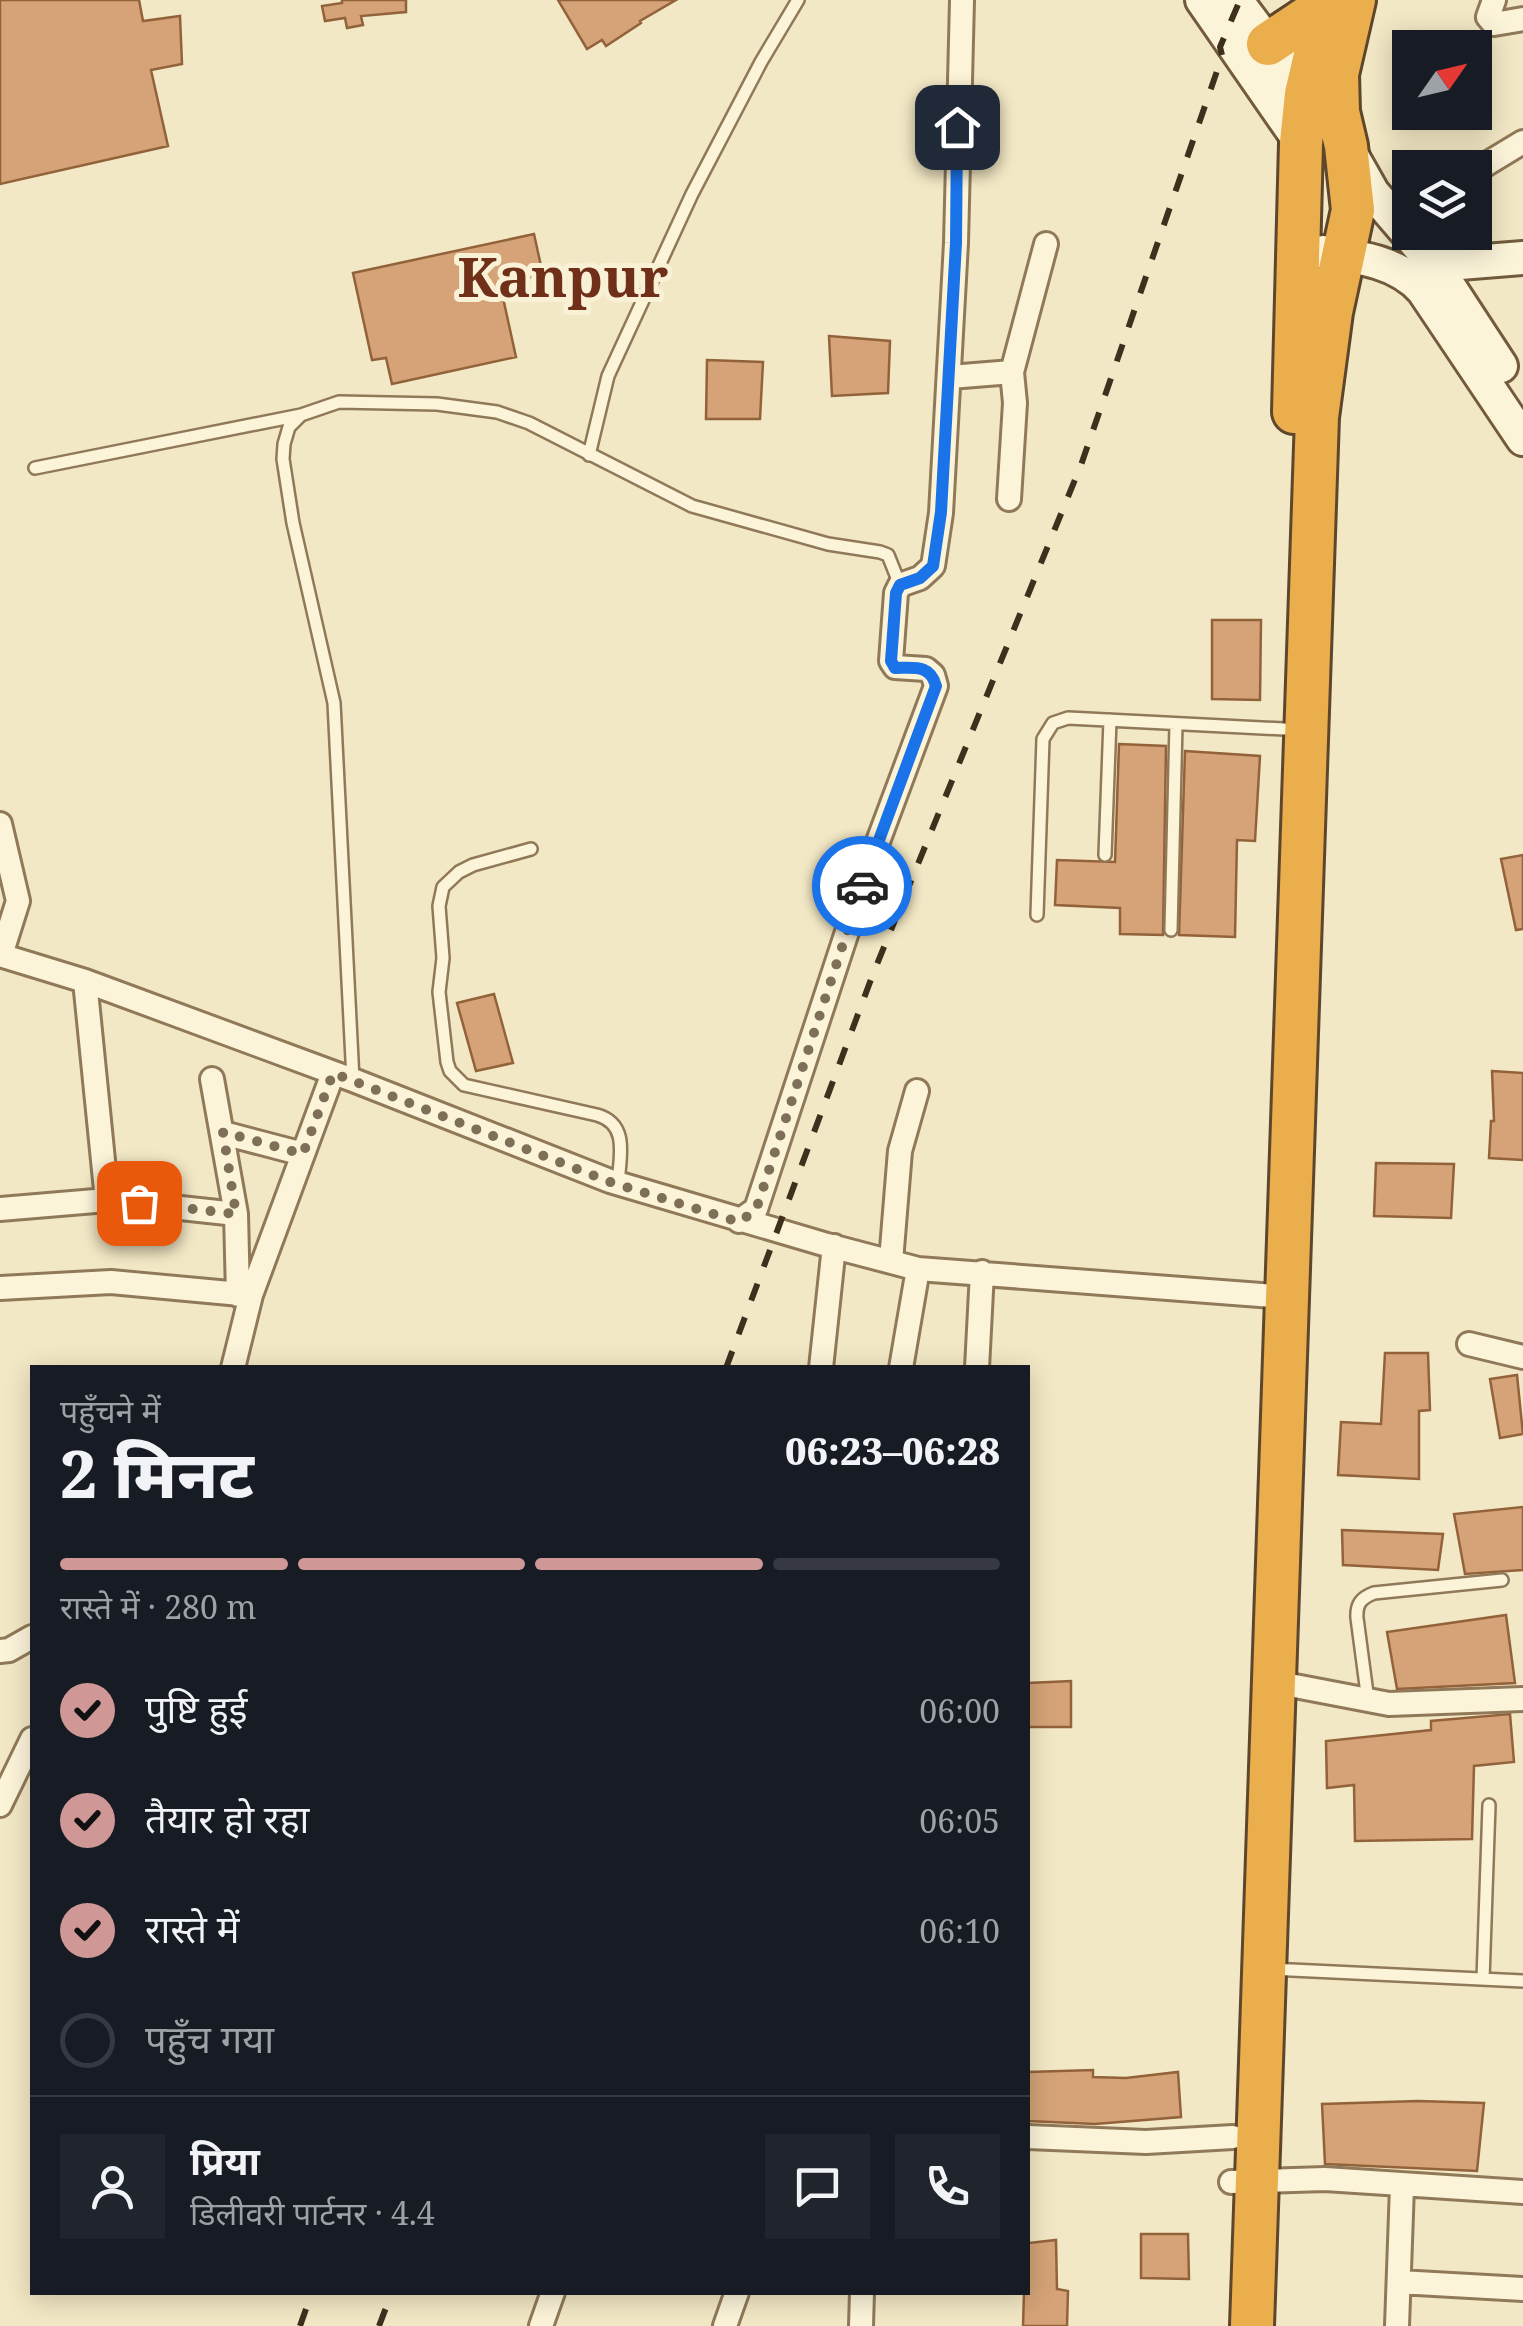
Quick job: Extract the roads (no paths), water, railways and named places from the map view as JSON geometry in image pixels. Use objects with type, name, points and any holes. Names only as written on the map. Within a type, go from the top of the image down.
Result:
[{"type":"highway","points":[[1268,44],[1337,1]]},
{"type":"highway","points":[[1252,2326],[1244,2182],[1233,2137],[1317,417],[1331,312],[1353,210],[1330,117],[1337,1]]},
{"type":"highway","points":[[1225,2326],[1266,1969],[1274,1682],[1275,1295],[1284,729],[1301,143],[1330,117]]},
{"type":"main road","points":[[1202,0],[1301,143]]},
{"type":"main road","points":[[1236,0],[1330,117],[1373,192],[1392,206]]},
{"type":"main road","points":[[1298,249],[1424,272],[1523,258]]},
{"type":"main road","points":[[1416,250],[1424,272],[1523,439]]},
{"type":"main road","points":[[1424,272],[1523,399]]},
{"type":"street","points":[[739,1222],[756,1210],[867,871],[936,686],[926,669],[895,668],[891,661],[896,593],[900,585],[920,578],[933,566],[945,471],[962,0]]},
{"type":"street","points":[[1494,0],[1488,17],[1494,24],[1523,18]]},
{"type":"street","points":[[1492,161],[1523,142]]},
{"type":"street","points":[[1008,499],[1015,403],[1012,372],[1046,244]]},
{"type":"street","points":[[950,377],[1012,372]]},
{"type":"street","points":[[0,824],[18,901],[1,955],[86,981],[343,1076],[618,1184],[739,1222],[918,1268],[1275,1295]]},
{"type":"street","points":[[86,981],[107,1200]]},
{"type":"street","points":[[234,1365],[245,1295],[303,1154],[343,1076]]},
{"type":"street","points":[[212,1078],[236,1214],[245,1295]]},
{"type":"street","points":[[891,1262],[898,1166],[917,1091]]},
{"type":"street","points":[[223,1132],[303,1154]]},
{"type":"street","points":[[0,1209],[107,1200],[236,1214]]},
{"type":"street","points":[[822,1365],[834,1246]]},
{"type":"street","points":[[902,1365],[918,1268]]},
{"type":"street","points":[[977,1365],[982,1272]]},
{"type":"street","points":[[0,1288],[112,1282],[245,1295]]},
{"type":"street","points":[[1469,1344],[1523,1357]]},
{"type":"street","points":[[0,1651],[30,1638]]},
{"type":"street","points":[[1274,1682],[1390,1704],[1523,1699]]},
{"type":"street","points":[[0,1805],[30,1743]]},
{"type":"street","points":[[1030,2137],[1132,2142],[1233,2137]]},
{"type":"street","points":[[1244,2182],[1325,2179],[1523,2192]]},
{"type":"street","points":[[1397,2326],[1402,2186]]},
{"type":"street","points":[[1399,2282],[1523,2288]]},
{"type":"street","points":[[541,2326],[552,2295]]},
{"type":"street","points":[[725,2326],[735,2295]]},
{"type":"street","points":[[861,2326],[862,2295]]},
{"type":"lane","points":[[589,455],[608,376],[692,194],[798,0]]},
{"type":"lane","points":[[35,468],[301,415],[339,402],[437,404],[497,412],[529,423],[692,506],[828,544],[880,552],[894,565],[900,585]]},
{"type":"lane","points":[[301,415],[289,427],[284,444],[284,470],[292,523],[334,703],[343,1076]]},
{"type":"lane","points":[[1037,915],[1043,739],[1053,723],[1060,718],[1284,729]]},
{"type":"lane","points":[[1105,855],[1110,720]]},
{"type":"lane","points":[[1172,930],[1176,724]]},
{"type":"lane","points":[[531,849],[473,865],[444,887],[439,906],[443,958],[439,992],[446,1062],[456,1078],[474,1088],[612,1122],[620,1135],[618,1184]]},
{"type":"lane","points":[[1368,1701],[1356,1608],[1362,1600],[1374,1594],[1502,1580]]},
{"type":"lane","points":[[1483,1979],[1489,1805]]},
{"type":"lane","points":[[1266,1969],[1523,1981]]},
{"type":"railway","points":[[727,1365],[873,974],[1081,465],[1217,71],[1220,47],[1240,0]]},
{"type":"railway","points":[[300,2326],[311,2295]]},
{"type":"railway","points":[[379,2326],[391,2295]]},
{"type":"district","name":"Kanpur","points":[[563,275]]}]
